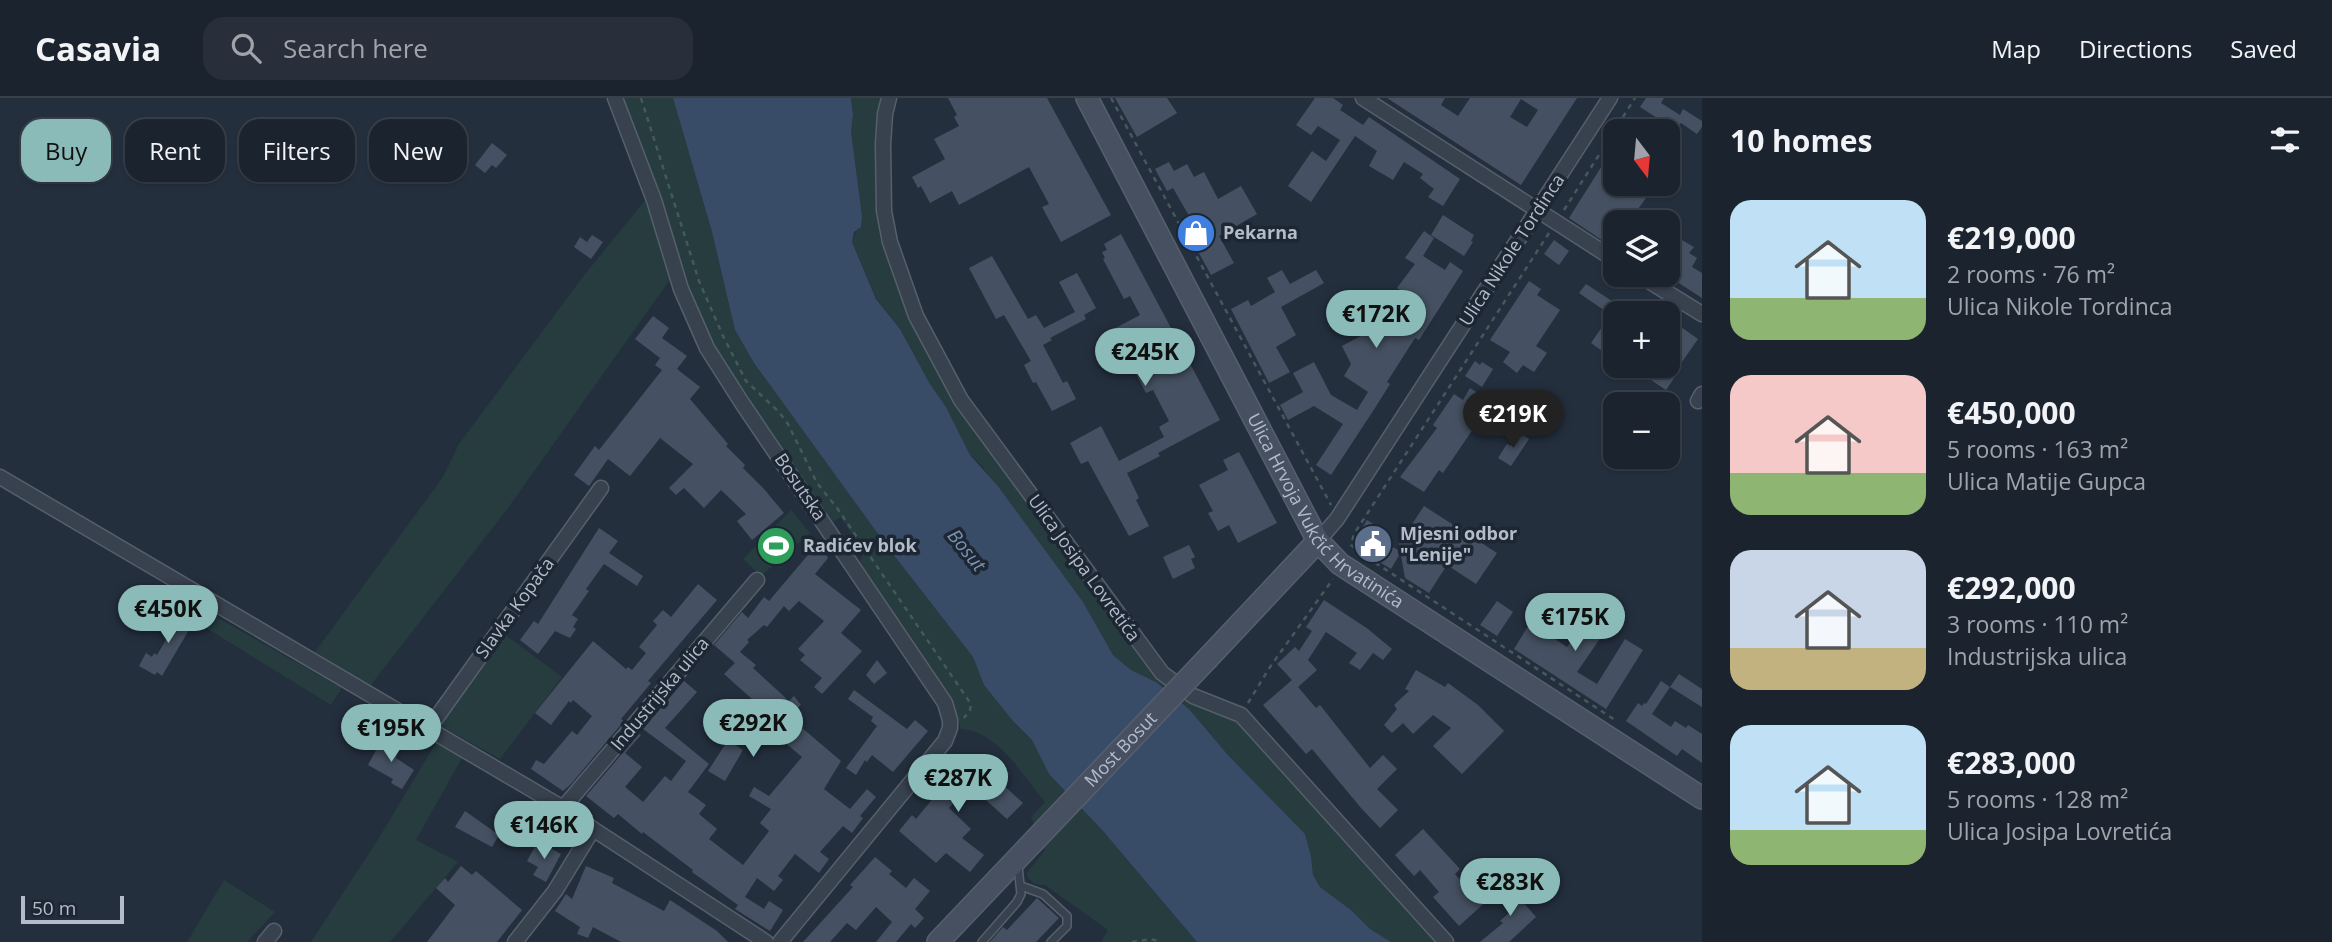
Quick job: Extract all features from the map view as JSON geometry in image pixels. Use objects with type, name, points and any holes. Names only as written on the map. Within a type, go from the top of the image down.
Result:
[{"type":"main road","name":"Ulica Hrvoja Vukčić Hrvatinića","points":[[1087,98],[1318,541],[1340,564],[1702,798]]},
{"type":"main road","name":"Most Bosut","points":[[938,942],[1318,541]]},
{"type":"street","name":"Bosutska","points":[[615,98],[653,200],[681,289],[708,348],[742,403],[944,703],[950,728]]},
{"type":"street","name":"Ulica Josipa Lovretića","points":[[889,98],[886,103],[883,144],[884,211],[890,242],[916,316],[961,400],[1162,673],[1193,696],[1241,715],[1446,942]]},
{"type":"street","points":[[1363,98],[1603,252]]},
{"type":"street","name":"Ulica Nikole Tordinca","points":[[1318,541],[1337,519],[1610,98]]},
{"type":"street","points":[[1658,287],[1702,314]]},
{"type":"street","points":[[0,477],[564,808],[766,942]]},
{"type":"street","name":"Slavka Kopača","points":[[429,727],[601,488]]},
{"type":"street","name":"Industrijska ulica","points":[[564,808],[757,580]]},
{"type":"street","points":[[780,942],[945,741],[950,728]]},
{"type":"street","points":[[515,942],[555,891],[593,829]]},
{"type":"lane","points":[[982,942],[1021,894],[1017,859]]},
{"type":"lane","points":[[1021,886],[1043,894],[1067,916],[1067,926],[1051,942]]},
{"type":"path","points":[[641,98],[699,281],[723,336],[746,381],[788,424],[817,482],[971,704],[965,717],[950,728]]},
{"type":"path","points":[[1619,722],[1352,545],[1353,534],[1635,98]]},
{"type":"path","points":[[1132,942],[1151,939],[1161,942]]},
{"type":"green space","points":[[621,98],[673,98],[712,232],[735,330],[754,363],[886,545],[973,657],[984,685],[1032,740],[1049,774],[1103,831],[1197,942],[1101,942],[1108,930],[1045,885],[1030,880],[1026,874],[1045,850],[1031,817],[1045,802],[998,746],[974,732],[961,729],[950,700],[859,563],[864,553],[841,517],[833,522],[712,345]]},
{"type":"green space","points":[[851,98],[882,98],[878,114],[878,141],[909,311],[938,373],[957,405],[1128,636],[1142,661],[1159,677],[1234,717],[1435,942],[1391,942],[1370,929],[1351,910],[1320,887],[1313,875],[1305,834],[1227,754],[1189,709],[1156,682],[1131,670],[1113,655],[1083,602],[982,466],[970,455],[946,407],[900,329],[876,298],[852,242],[862,216],[851,131]]},
{"type":"green space","points":[[646,199],[672,273],[669,281],[508,508],[370,686],[315,652],[443,477],[459,444],[582,278]]},
{"type":"green space","name":"Radićev blok","points":[[791,510],[810,533],[761,576],[743,559]]},
{"type":"green space","points":[[184,599],[342,688],[331,705],[177,610]]},
{"type":"green space","points":[[503,633],[562,677],[500,759],[437,724]]},
{"type":"green space","points":[[436,743],[462,758],[416,840],[458,862],[390,942],[311,942],[377,841]]},
{"type":"green space","points":[[224,880],[275,912],[247,942],[187,942]]},
{"type":"water","name":"Bosut","points":[[673,98],[851,98],[851,131],[862,216],[861,227],[854,232],[852,242],[876,299],[900,329],[946,407],[970,455],[997,485],[1083,602],[1113,655],[1131,670],[1156,682],[1189,709],[1227,754],[1305,834],[1313,875],[1320,887],[1351,910],[1370,929],[1391,942],[1197,942],[1103,831],[1049,774],[1032,740],[984,685],[973,657],[886,545],[754,363],[735,330],[712,232]]},
{"type":"building","points":[[948,98],[1047,98],[1111,215],[1061,242],[1042,207],[1049,204],[1029,167],[959,205],[952,191],[930,203],[921,186],[918,188],[912,177],[945,159],[934,139],[959,126],[954,117],[957,115]]},
{"type":"building","points":[[1115,98],[1167,98],[1177,113],[1137,137]]},
{"type":"building","points":[[1315,98],[1333,98],[1343,105],[1340,110],[1363,125],[1369,117],[1460,179],[1443,206],[1428,197],[1434,189],[1420,178],[1423,174],[1404,162],[1393,180],[1369,166],[1377,151],[1355,136],[1311,202],[1288,186],[1312,151],[1326,161],[1340,140],[1318,126],[1311,135],[1296,125]]},
{"type":"building","points":[[1387,98],[1445,98],[1441,105],[1458,116],[1470,98],[1577,98],[1521,185]],"holes":[[[1521,99],[1538,110],[1527,127],[1510,117]]]},
{"type":"building","points":[[1646,98],[1664,98],[1661,103],[1680,115],[1683,109],[1702,121],[1702,127],[1697,134],[1680,124],[1680,119],[1659,119],[1640,107]]},
{"type":"building","points":[[492,143],[507,155],[496,168],[492,165],[485,173],[475,165]]},
{"type":"building","points":[[1169,162],[1174,171],[1187,164],[1194,177],[1204,172],[1218,199],[1241,186],[1257,214],[1219,236],[1234,263],[1211,275],[1184,226],[1192,221],[1173,188],[1167,191],[1155,169]]},
{"type":"building","points":[[1603,164],[1603,196],[1647,196],[1640,210],[1603,210],[1603,241],[1569,218]]},
{"type":"building","points":[[1443,215],[1474,235],[1471,241],[1473,242],[1464,256],[1431,235]]},
{"type":"building","points":[[1424,231],[1434,238],[1423,256],[1445,270],[1450,262],[1463,271],[1419,340],[1415,338],[1387,382],[1390,384],[1331,475],[1316,465],[1343,424],[1314,406],[1288,420],[1280,405],[1303,392],[1293,373],[1314,362],[1331,395],[1357,410],[1368,392],[1344,376],[1351,364],[1342,346],[1368,332],[1343,317],[1353,301],[1383,317],[1400,290],[1397,288],[1415,264],[1405,258]]},
{"type":"building","points":[[1121,234],[1220,420],[1127,473],[1149,526],[1129,536],[1088,461],[1081,464],[1070,443],[1101,426],[1119,461],[1164,437],[1159,427],[1169,421],[1153,390],[1146,393],[1119,342],[1113,345],[1106,333],[1140,315],[1130,296],[1124,299],[1103,259],[1105,258],[1102,252],[1107,250],[1104,244]]},
{"type":"building","points":[[592,235],[603,242],[591,259],[574,247],[580,237],[587,242]]},
{"type":"building","points":[[1680,239],[1694,247],[1689,253],[1697,258],[1692,267],[1702,273],[1702,298],[1680,284]]},
{"type":"building","points":[[1554,240],[1569,251],[1559,265],[1544,254]]},
{"type":"building","points":[[992,256],[1028,319],[1036,315],[1044,328],[1075,312],[1059,282],[1077,273],[1096,308],[1084,315],[1086,319],[1050,338],[1052,340],[1043,345],[1063,383],[1067,381],[1076,399],[1052,411],[1024,365],[1031,361],[1004,315],[996,319],[969,268]]},
{"type":"building","points":[[1282,270],[1290,284],[1316,270],[1324,283],[1281,307],[1296,335],[1276,347],[1290,372],[1269,383],[1231,309],[1248,300],[1251,306],[1275,292],[1267,278]]},
{"type":"building","points":[[1529,281],[1541,289],[1537,295],[1560,310],[1536,346],[1547,353],[1534,372],[1523,365],[1517,373],[1503,362],[1510,352],[1490,340]]},
{"type":"building","points":[[1586,284],[1612,301],[1603,301],[1603,310],[1579,293]]},
{"type":"building","points":[[653,316],[669,328],[662,338],[687,356],[677,369],[700,387],[690,399],[728,444],[726,446],[745,465],[743,468],[784,513],[752,540],[737,521],[746,514],[721,490],[704,508],[684,488],[676,495],[669,488],[693,464],[660,438],[630,476],[608,459],[589,486],[574,475],[595,446],[599,450],[662,370],[655,365],[660,358],[635,339]]},
{"type":"building","points":[[1603,326],[1603,352],[1591,343]]},
{"type":"building","points":[[1680,328],[1698,339],[1680,365]]},
{"type":"building","points":[[1475,361],[1493,369],[1482,387],[1465,376]]},
{"type":"building","points":[[1648,378],[1674,378],[1666,390]]},
{"type":"building","points":[[1470,388],[1499,407],[1485,427],[1478,422],[1443,473],[1439,470],[1424,492],[1400,477],[1437,428],[1433,425],[1454,394],[1463,400]]},
{"type":"building","points":[[1521,433],[1529,439],[1511,466],[1498,458],[1507,444],[1511,446]]},
{"type":"building","points":[[1239,452],[1277,523],[1238,543],[1229,525],[1218,531],[1208,513],[1213,511],[1199,485],[1228,470],[1223,460]]},
{"type":"building","points":[[1424,506],[1497,553],[1476,584],[1447,565],[1429,593],[1405,578],[1399,544]]},
{"type":"building","name":"Mjesni odbor \"Lenije\"","points":[[1367,520],[1383,530],[1378,538],[1401,552],[1391,569],[1360,550],[1355,539]]},
{"type":"building","points":[[599,528],[618,541],[609,553],[643,576],[637,586],[604,564],[572,615],[578,619],[570,638],[555,631],[538,654],[520,640],[534,621],[538,624]]},
{"type":"building","points":[[818,543],[828,558],[815,574],[861,610],[841,633],[862,651],[822,694],[814,687],[822,678],[800,660],[805,655],[798,649],[824,621],[799,601],[789,611],[784,606],[767,627],[764,625],[747,640],[749,642],[740,652],[756,665],[753,668],[789,701],[794,696],[801,705],[788,716],[841,761],[824,789],[850,809],[867,789],[876,797],[860,816],[863,818],[852,833],[843,826],[820,852],[829,859],[819,873],[795,854],[778,876],[783,880],[774,891],[757,878],[745,897],[764,909],[769,901],[783,910],[770,931],[735,909],[738,905],[643,832],[642,834],[618,814],[614,818],[586,796],[639,734],[641,735],[625,753],[642,767],[625,787],[643,802],[665,776],[671,781],[686,761],[643,729],[684,681],[697,692],[665,728],[709,764],[688,792],[706,805],[699,814],[717,829],[709,839],[743,865],[769,831],[760,823],[771,809],[749,796],[754,787],[769,796],[802,757],[764,725],[771,716],[724,674],[735,663],[714,645],[742,612],[748,618],[764,597],[769,601]]},
{"type":"building","points":[[1189,545],[1195,557],[1191,559],[1195,568],[1173,579],[1163,557]]},
{"type":"building","points":[[698,584],[717,600],[648,681],[651,683],[621,719],[624,721],[571,784],[563,791],[531,769],[536,760],[544,764],[572,731],[577,735],[592,716],[573,700],[571,703],[569,701],[551,725],[535,713],[593,641],[626,669],[628,667],[632,670],[646,653],[639,647],[657,625],[653,621],[663,610],[671,617]]},
{"type":"building","points":[[1556,593],[1571,603],[1549,635],[1567,647],[1589,615],[1608,627],[1577,672],[1597,684],[1625,639],[1643,650],[1606,709],[1514,649],[1538,610],[1542,612]]},
{"type":"building","points":[[1324,600],[1368,629],[1392,649],[1383,660],[1373,653],[1360,670],[1349,663],[1357,653],[1326,632],[1308,660],[1317,670],[1298,687],[1316,708],[1320,705],[1370,768],[1383,755],[1397,769],[1377,789],[1398,810],[1380,828],[1312,749],[1306,754],[1263,705],[1292,680],[1277,664],[1295,647],[1299,651],[1312,631],[1306,627]]},
{"type":"building","points":[[1497,601],[1513,612],[1497,636],[1480,625]]},
{"type":"building","points":[[172,611],[193,623],[162,676],[157,672],[155,675],[139,666],[146,653],[152,657],[154,653],[157,655],[170,633],[162,628]]},
{"type":"building","points":[[877,660],[887,673],[874,684],[866,675]]},
{"type":"building","points":[[1416,670],[1445,687],[1448,683],[1478,705],[1504,731],[1462,774],[1433,746],[1451,728],[1433,715],[1413,734],[1403,723],[1392,733],[1384,725],[1397,709],[1394,705],[1409,691],[1405,689]]},
{"type":"building","points":[[1679,674],[1702,689],[1702,707],[1670,687]]},
{"type":"building","points":[[1661,681],[1670,687],[1652,714],[1671,727],[1675,721],[1702,734],[1702,763],[1682,749],[1677,756],[1626,721],[1638,703],[1642,706],[1646,704]]},
{"type":"building","points":[[854,690],[907,729],[915,720],[928,731],[893,772],[872,755],[867,762],[865,760],[856,775],[846,768],[877,726],[871,721],[873,717],[848,699]]},
{"type":"building","points":[[382,739],[400,749],[396,758],[414,770],[402,789],[391,783],[393,779],[368,765]]},
{"type":"building","points":[[728,740],[743,750],[725,781],[708,771]]},
{"type":"building","points":[[995,759],[1009,774],[1000,782],[1023,803],[1007,819],[969,785],[949,808],[971,829],[962,838],[984,855],[970,872],[946,853],[936,863],[899,831],[912,815],[916,819],[935,796],[929,791],[937,781],[941,784],[961,762],[976,775]]},
{"type":"building","points":[[465,811],[499,835],[492,847],[455,827]]},
{"type":"building","points":[[1423,829],[1460,869],[1455,874],[1470,891],[1476,885],[1489,899],[1459,926],[1433,897],[1439,892],[1420,870],[1414,876],[1395,855]]},
{"type":"building","points":[[538,841],[561,854],[546,882],[533,875],[538,867],[527,861]]},
{"type":"building","points":[[875,857],[892,871],[889,874],[906,888],[914,878],[930,891],[915,909],[924,918],[915,928],[911,924],[896,942],[876,942],[892,922],[876,907],[856,930],[847,923],[830,942],[803,942],[853,887],[850,885]]},
{"type":"building","points":[[461,866],[472,875],[476,871],[522,910],[497,942],[427,942],[455,905],[436,888],[445,878],[448,882]]},
{"type":"building","points":[[586,866],[614,878],[612,883],[664,911],[670,900],[717,931],[728,942],[621,942],[593,927],[588,938],[577,934],[580,927],[555,911],[566,894],[572,899]]},
{"type":"building","points":[[1500,885],[1519,903],[1522,901],[1536,917],[1509,942],[1480,942],[1503,923],[1500,921],[1510,912],[1492,893]]},
{"type":"building","points":[[1037,898],[1059,918],[1036,942],[990,942],[1003,927],[1007,930]]},
{"type":"place","name":"Pekarna","points":[[1196,233]]},
{"type":"place","name":"Mjesni odbor \"Lenije\"","points":[[1373,544]]},
{"type":"place","name":"Radićev blok","points":[[776,546]]}]
